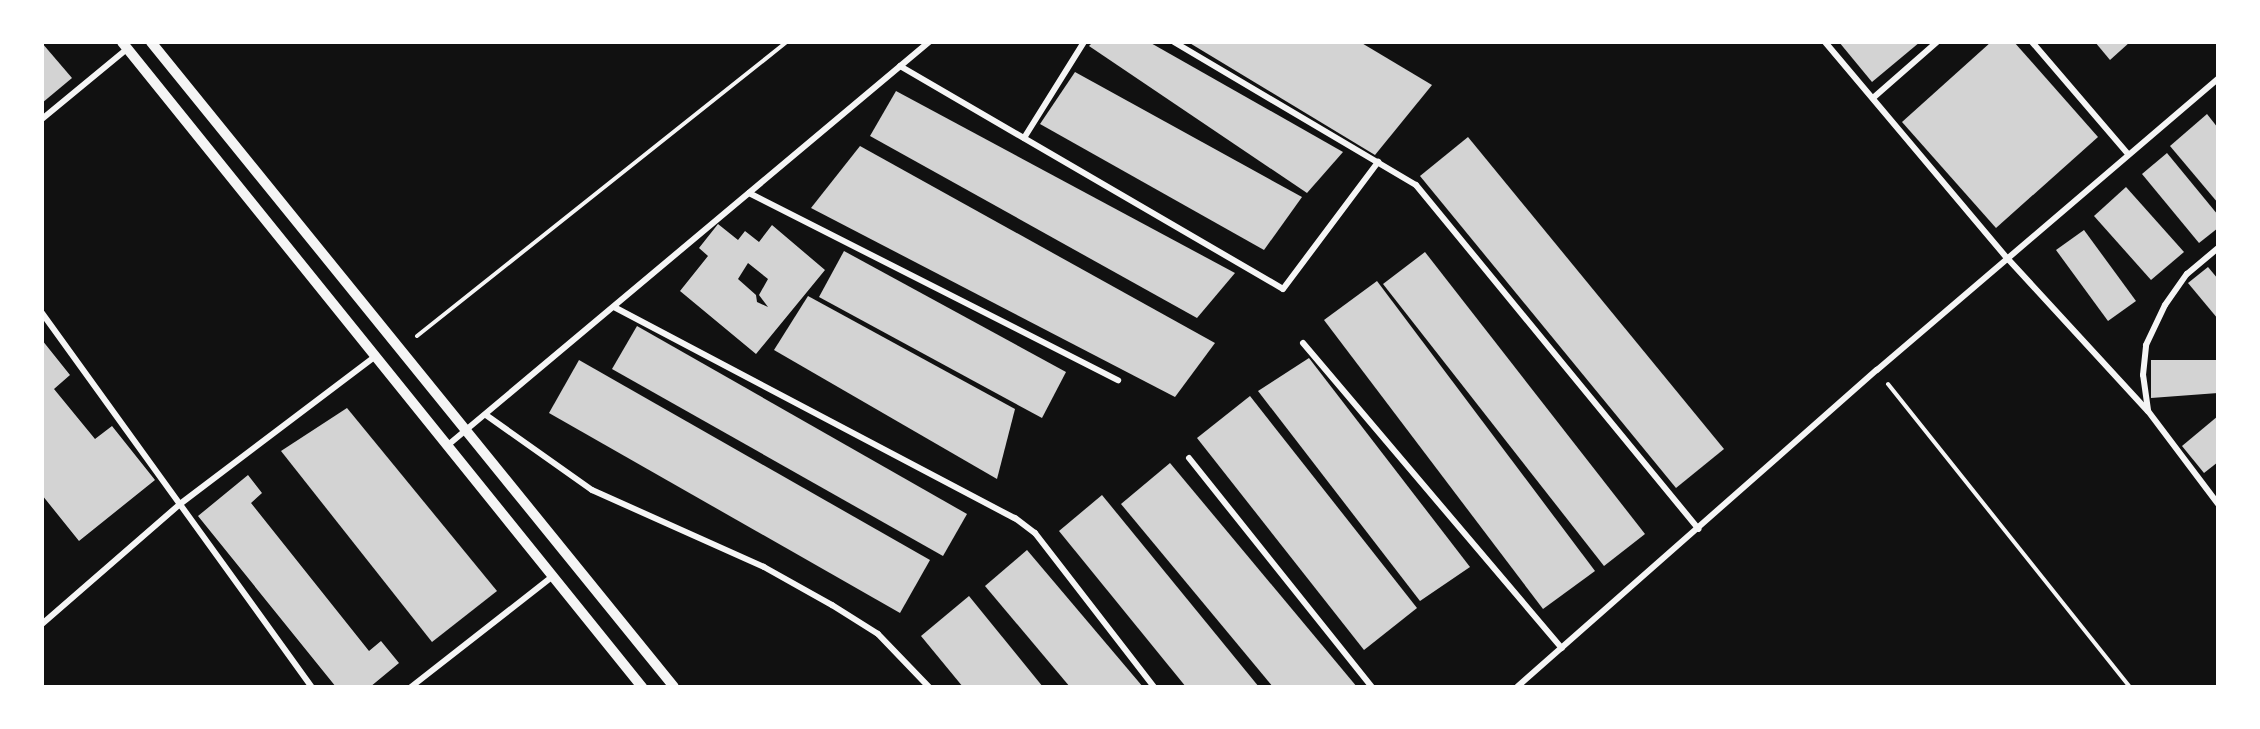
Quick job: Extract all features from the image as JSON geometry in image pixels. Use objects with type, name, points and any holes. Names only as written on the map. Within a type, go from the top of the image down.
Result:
[{"type":"street","points":[[151,42],[674,687]]},
{"type":"street","points":[[448,445],[929,42]]},
{"type":"street","points":[[1024,138],[1084,42]]},
{"type":"street","points":[[1174,42],[1416,185],[1699,529]]},
{"type":"street","points":[[1826,42],[2008,259],[2148,411],[2218,504]]},
{"type":"street","points":[[1873,98],[1937,42]]},
{"type":"street","points":[[2032,42],[2128,154]]},
{"type":"street","points":[[42,119],[124,46],[642,687]]},
{"type":"street","points":[[900,66],[1283,289],[1378,162]]},
{"type":"street","points":[[1517,687],[1877,370],[2218,79]]},
{"type":"street","points":[[749,193],[1118,380]]},
{"type":"street","points":[[2148,411],[2143,375],[2146,345],[2165,305],[2187,274],[2218,248]]},
{"type":"street","points":[[614,307],[1022,523],[1035,533],[1154,687]]},
{"type":"street","points":[[42,313],[312,687]]},
{"type":"street","points":[[1302,343],[1562,648]]},
{"type":"street","points":[[42,624],[180,504],[376,356]]},
{"type":"street","points":[[486,415],[592,490],[764,567],[832,605],[878,634],[929,687]]},
{"type":"street","points":[[1189,458],[1372,687]]},
{"type":"street","points":[[411,687],[554,576]]},
{"type":"path","points":[[400,349],[787,42]]},
{"type":"path","points":[[1877,370],[2130,687]]},
{"type":"building","points":[[1093,42],[1149,42],[1343,152],[1307,193],[1089,46]]},
{"type":"building","points":[[1188,42],[1360,42],[1432,85],[1375,155]]},
{"type":"building","points":[[1839,42],[1920,42],[1872,82]]},
{"type":"building","points":[[1991,42],[2014,42],[2098,137],[1996,228],[1902,122]]},
{"type":"building","points":[[2095,42],[2130,42],[2110,60]]},
{"type":"building","points":[[42,43],[72,78],[42,103]]},
{"type":"building","points":[[1075,72],[1302,197],[1264,250],[1040,124]]},
{"type":"building","points":[[896,91],[1235,273],[1197,318],[870,136]]},
{"type":"building","points":[[2207,114],[2218,128],[2218,203],[2170,146]]},
{"type":"building","points":[[1468,137],[1724,449],[1676,488],[1420,176]]},
{"type":"building","points":[[860,146],[1215,343],[1175,397],[811,208]]},
{"type":"building","points":[[2167,153],[2218,215],[2218,228],[2199,243],[2142,174]]},
{"type":"building","points":[[2126,187],[2184,252],[2151,280],[2094,216]]},
{"type":"building","points":[[718,224],[738,240],[745,231],[759,242],[772,225],[825,270],[756,354],[680,291],[708,256],[699,248]],"holes":[[[748,263],[768,279],[759,295],[768,307],[757,302],[756,295],[738,279]]]},
{"type":"building","points":[[2084,230],[2136,301],[2108,321],[2056,250]]},
{"type":"building","points":[[844,251],[1066,372],[1042,418],[819,297]]},
{"type":"building","points":[[1425,252],[1645,534],[1604,566],[1383,284]]},
{"type":"building","points":[[2208,267],[2218,279],[2218,319],[2188,283]]},
{"type":"building","points":[[1377,281],[1595,571],[1543,609],[1324,320]]},
{"type":"building","points":[[808,296],[1015,409],[997,479],[774,350]]},
{"type":"building","points":[[637,326],[967,514],[943,556],[612,369]]},
{"type":"building","points":[[42,340],[70,375],[54,389],[95,439],[112,426],[155,480],[79,541],[42,495]]},
{"type":"building","points":[[1309,358],[1470,567],[1420,601],[1258,391]]},
{"type":"building","points":[[579,360],[930,560],[900,613],[549,413]]},
{"type":"building","points":[[2151,360],[2218,360],[2218,393],[2151,398]]},
{"type":"building","points":[[1250,396],[1417,608],[1364,650],[1197,438]]},
{"type":"building","points":[[347,408],[497,591],[432,642],[281,451]]},
{"type":"building","points":[[2218,416],[2218,462],[2204,473],[2182,446]]},
{"type":"building","points":[[1170,463],[1357,687],[1273,687],[1121,504]]},
{"type":"building","points":[[248,475],[262,493],[251,503],[369,651],[381,641],[399,663],[370,687],[336,687],[198,516]]},
{"type":"building","points":[[1102,495],[1259,687],[1186,687],[1059,531]]},
{"type":"building","points":[[1027,550],[1143,687],[1070,687],[985,586]]},
{"type":"building","points":[[969,596],[1043,687],[963,687],[921,636]]}]
